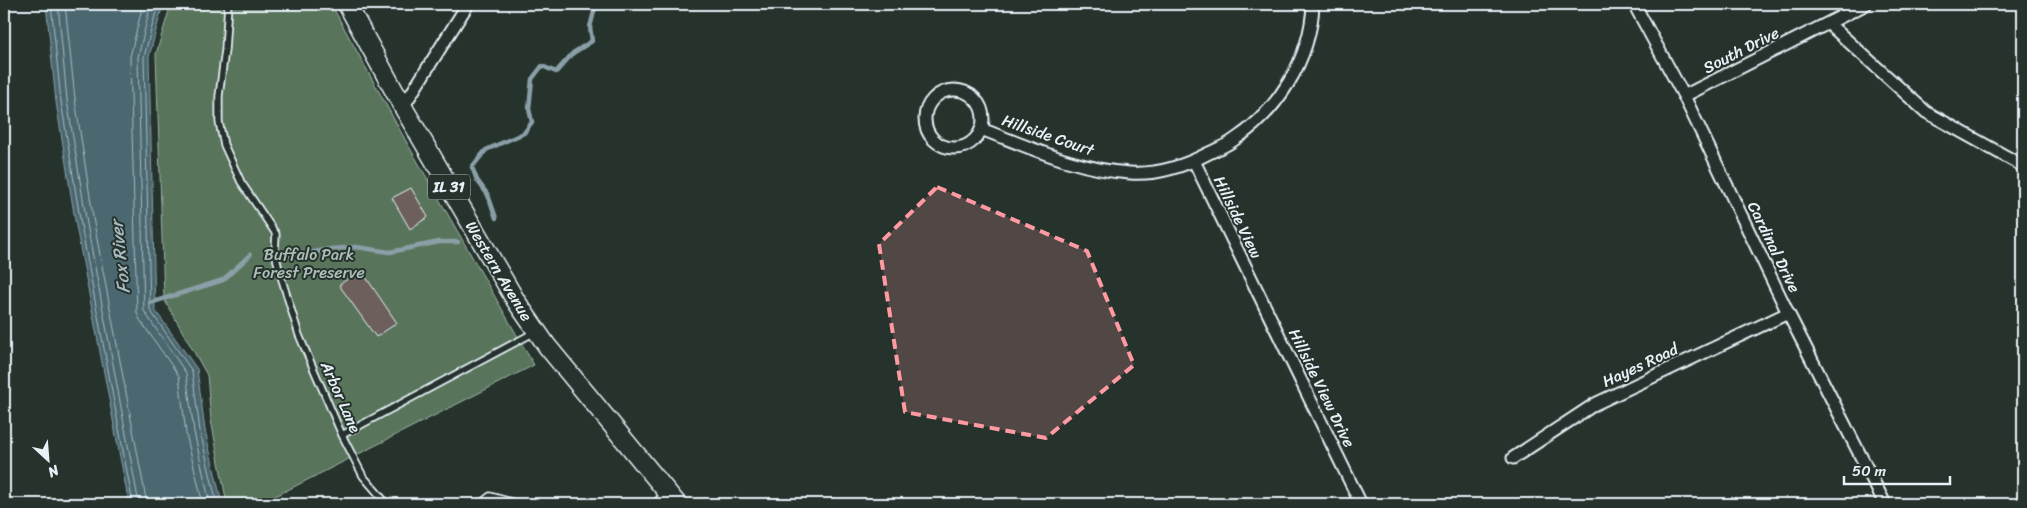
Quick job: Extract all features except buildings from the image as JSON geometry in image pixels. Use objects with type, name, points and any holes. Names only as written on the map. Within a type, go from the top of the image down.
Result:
[{"type":"main road","name":"Western Avenue","points":[[347,4],[403,107],[491,260],[536,331],[666,500]]},
{"type":"street","points":[[403,107],[468,4]]},
{"type":"street","name":"Hillside Court","points":[[981,129],[1069,162],[1107,170],[1132,173],[1164,170],[1194,161],[1231,142],[1262,118],[1285,89],[1303,56],[1312,20],[1313,4]]},
{"type":"street","name":"Cardinal Drive","points":[[1634,4],[1684,96],[1788,313],[1885,504]]},
{"type":"street","name":"South Drive","points":[[1684,96],[1866,4]]},
{"type":"street","points":[[1828,24],[1926,112],[2023,166]]},
{"type":"street","name":"Hillside Court","points":[[953,90],[964,92],[974,98],[980,107],[983,118],[981,129],[975,139],[966,145],[955,148],[944,147],[934,140],[927,131],[926,109],[932,99],[942,93],[953,90]]},
{"type":"street","name":"Hillside View","points":[[1194,161],[1253,286]]},
{"type":"street","name":"Hillside View Drive","points":[[1253,286],[1361,504]]},
{"type":"street","name":"Hayes Road","points":[[1513,458],[1595,404],[1788,313]]},
{"type":"lane","name":"Arbor Lane","points":[[228,4],[219,96],[219,122],[224,145],[242,182],[276,234],[275,252],[279,270],[299,335],[342,435],[359,469],[387,504]]},
{"type":"lane","points":[[342,435],[536,331]]},
{"type":"lane","points":[[480,504],[490,496],[519,504]]},
{"type":"highlighted area","points":[[937,187],[1087,251],[1134,365],[1046,438],[905,412],[879,244]]},
{"type":"green space","name":"Buffalo Park Forest Preserve","points":[[171,4],[331,4],[407,143],[534,365],[260,504],[227,504],[211,420],[207,375],[164,299],[156,54]]},
{"type":"water","name":"Fox River","points":[[46,4],[163,4],[149,57],[155,310],[197,369],[205,430],[222,504],[129,504],[76,226],[56,102]]},
{"type":"waterway","points":[[496,218],[488,195],[477,180],[472,167],[486,150],[524,133],[532,122],[529,109],[532,79],[542,66],[556,72],[573,53],[592,41],[590,27],[596,4]]},
{"type":"waterway","points":[[291,256],[356,247],[390,252],[439,242],[458,242]]},
{"type":"waterway","points":[[150,303],[223,280],[250,255]]}]
